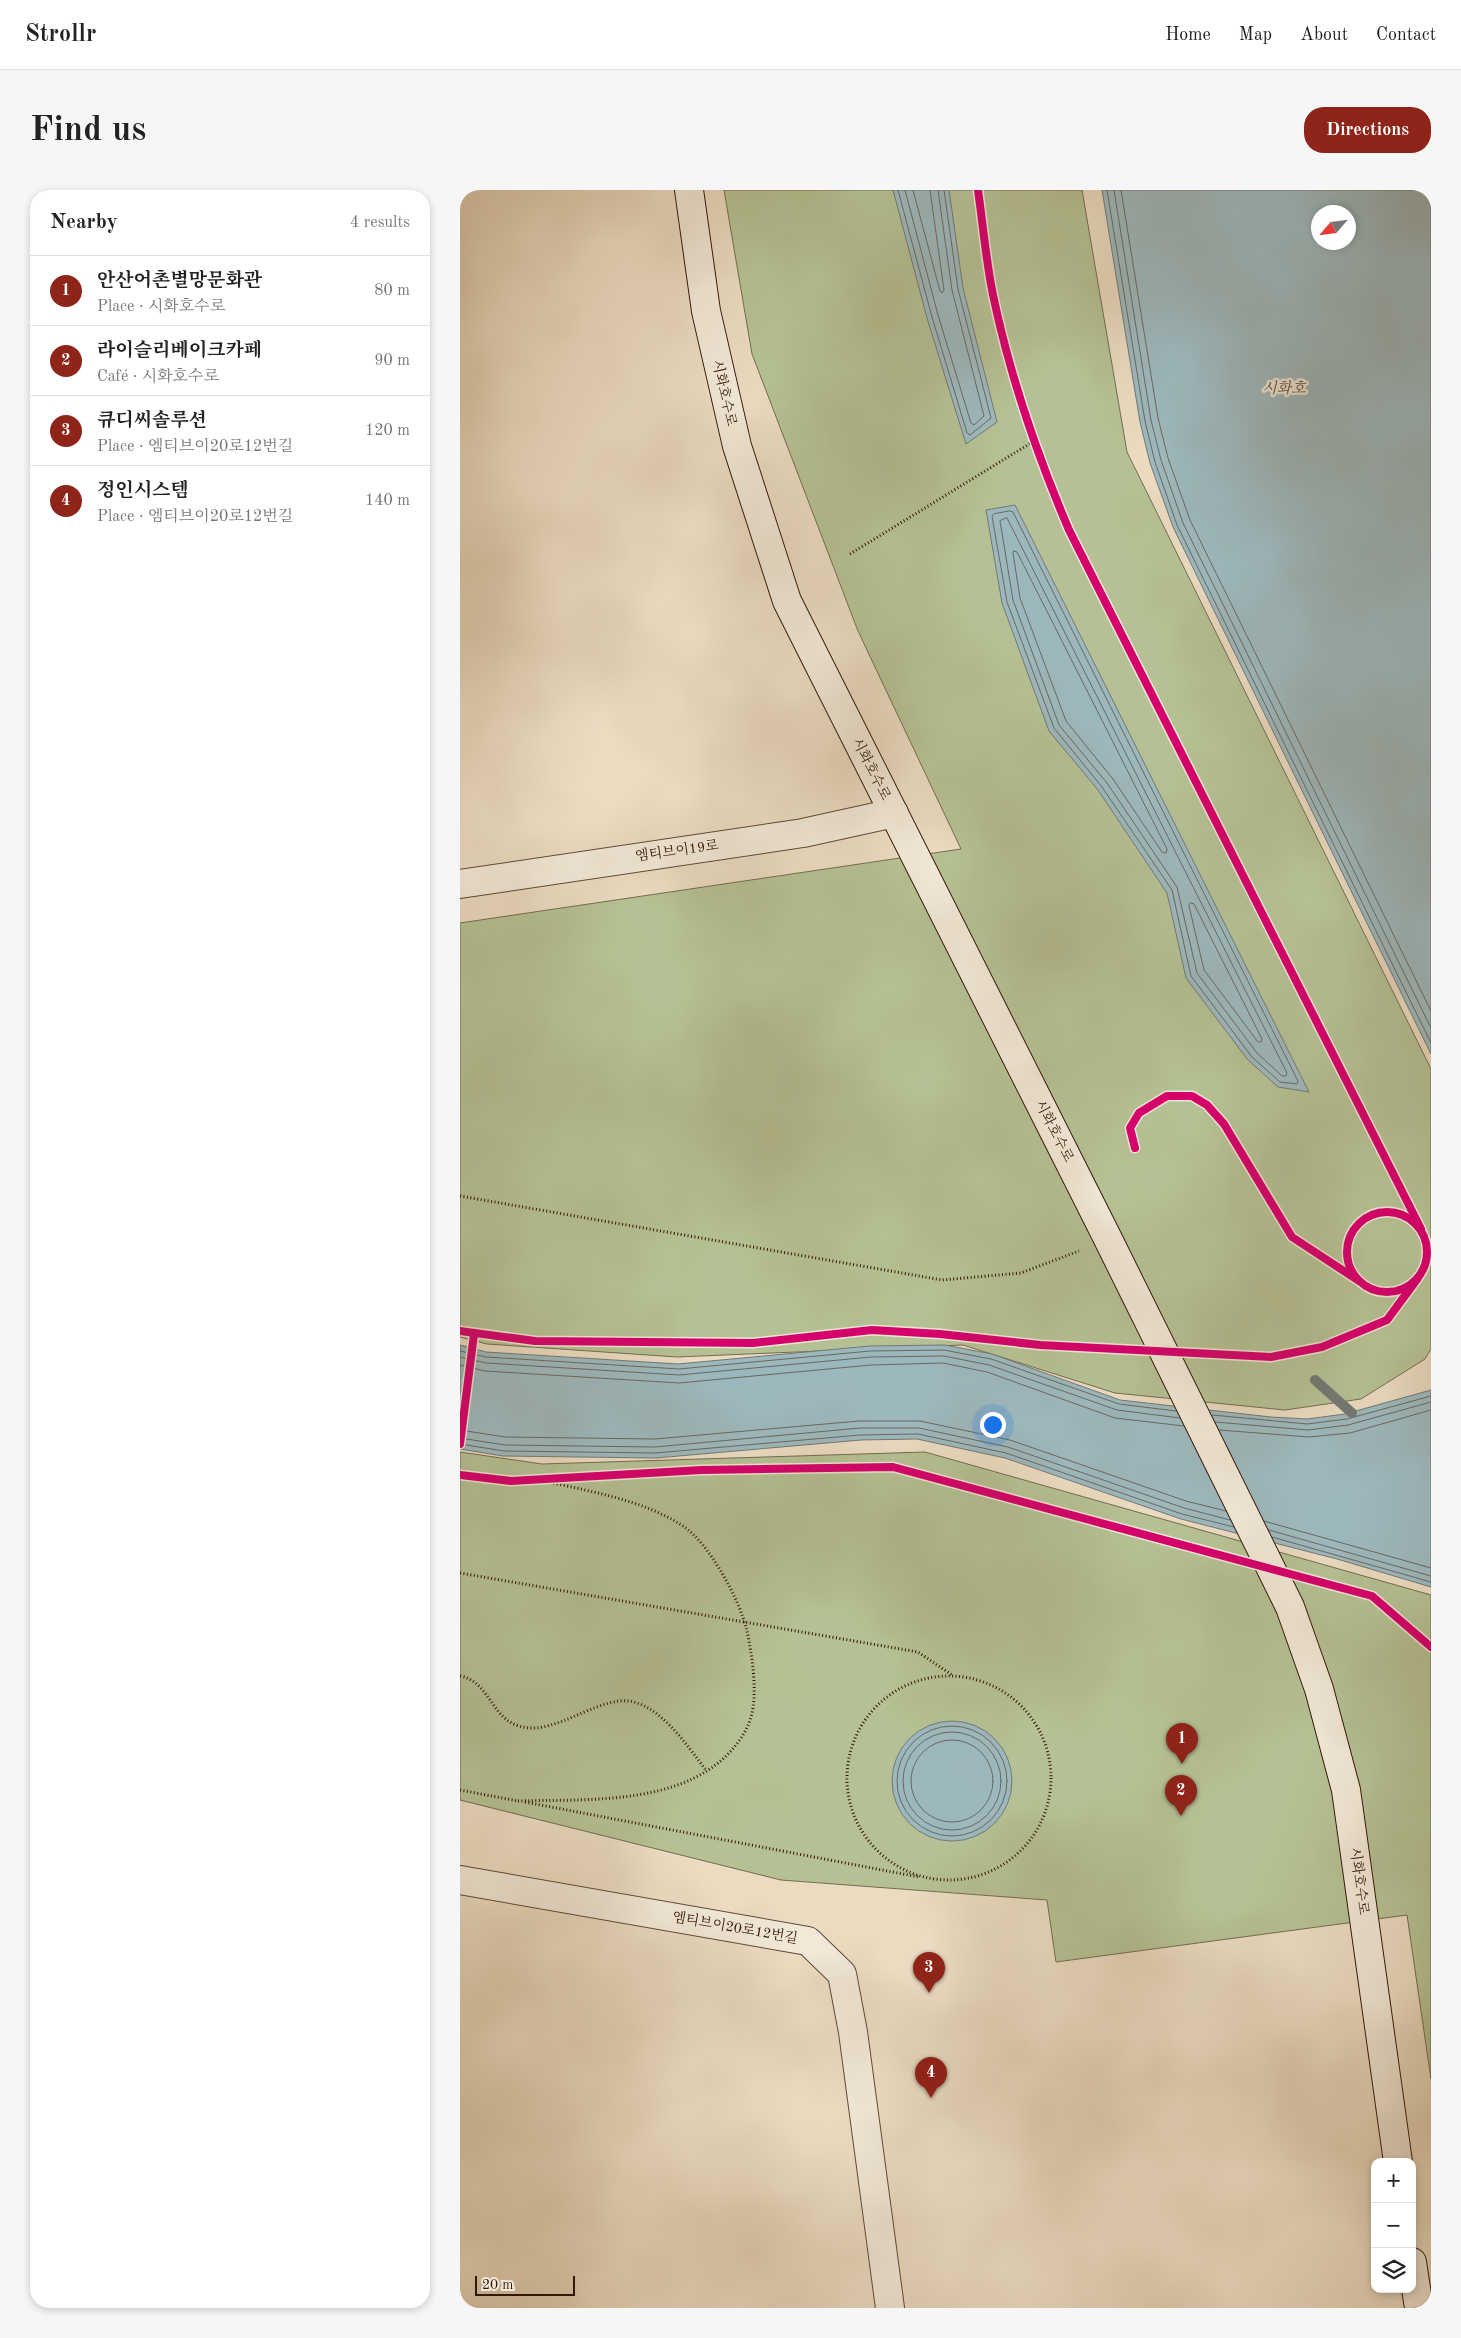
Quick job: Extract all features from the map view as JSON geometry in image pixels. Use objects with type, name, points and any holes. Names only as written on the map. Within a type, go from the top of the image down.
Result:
[{"type":"main road","name":"시화호수로","points":[[688,190],[706,311],[737,446],[787,601],[1290,1607],[1319,1689],[1346,1790],[1397,2158]]},
{"type":"main road","name":"엠티브이19로","points":[[460,884],[803,833],[894,813]]},
{"type":"main road","name":"엠티브이20로12번길","points":[[460,1880],[808,1941],[842,1974],[853,2032],[890,2308]]},
{"type":"main road","points":[[1416,2288],[1419,2308]]},
{"type":"path","points":[[850,554],[1033,437],[1038,450]]},
{"type":"path","points":[[460,1196],[942,1280],[1020,1273],[1079,1251]]},
{"type":"path","points":[[532,1479],[565,1477]]},
{"type":"path","points":[[518,1801],[620,1798],[658,1791],[696,1777],[722,1760],[741,1740],[751,1717],[754,1693],[750,1643],[745,1622],[729,1583],[708,1553],[686,1527],[664,1514],[642,1506],[532,1479]]},
{"type":"path","points":[[460,1573],[918,1652],[953,1675]]},
{"type":"path","points":[[460,1790],[923,1878],[958,1881],[993,1871],[1022,1851],[1042,1822],[1052,1787],[1049,1751],[1036,1722],[1013,1698],[985,1681],[953,1675],[921,1679],[892,1692],[868,1715],[852,1743],[846,1776],[851,1808],[866,1837],[891,1862],[923,1878]]},
{"type":"path","points":[[460,1676],[480,1685],[496,1710],[506,1720],[517,1726],[532,1729],[544,1728],[608,1704],[622,1701],[636,1703],[654,1711],[669,1725],[706,1770]]},
{"type":"green space","points":[[724,190],[1082,190],[1127,452],[1431,1069],[1431,1349],[1425,1359],[1361,1399],[1285,1410],[1115,1393],[963,1345],[677,1357],[487,1344],[460,1337],[460,923],[961,849],[858,631],[752,354]]},
{"type":"green space","points":[[460,1452],[542,1464],[925,1452],[1431,1595],[1431,2079],[1407,1915],[1056,1962],[1047,1900],[781,1880],[460,1800]]},
{"type":"water","points":[[893,190],[949,190],[963,288],[997,422],[966,444],[927,318]]},
{"type":"water","name":"시화호","points":[[1102,190],[1431,190],[1431,1054],[1173,527],[1150,463],[1140,422]]},
{"type":"water","points":[[1015,505],[1309,1092],[1278,1087],[1248,1060],[1186,978],[1167,893],[1098,790],[1049,731],[1002,603],[986,510]]},
{"type":"water","points":[[460,1345],[486,1352],[678,1364],[870,1346],[945,1345],[992,1354],[1120,1400],[1271,1417],[1307,1419],[1345,1414],[1431,1390],[1431,1587],[1337,1559],[1181,1519],[1005,1458],[917,1439],[861,1440],[656,1458],[503,1456],[460,1449]]},
{"type":"water","points":[[952,1721],[964,1722],[975,1726],[985,1731],[994,1739],[1002,1748],[1007,1758],[1011,1769],[1011,1793],[1007,1804],[1002,1814],[994,1823],[985,1831],[975,1836],[964,1840],[952,1841],[940,1840],[929,1836],[919,1831],[910,1823],[902,1814],[897,1804],[893,1793],[892,1781],[893,1769],[897,1758],[902,1748],[910,1739],[919,1731],[929,1726],[940,1722]]},
{"type":"waterway","points":[[1315,1380],[1352,1413]]},
{"type":"cycle path","points":[[978,190],[991,282],[1016,385],[1035,444],[1069,530],[1421,1229]]},
{"type":"cycle path","points":[[1135,1148],[1130,1128],[1139,1113],[1167,1096],[1192,1096],[1207,1105],[1224,1124],[1292,1237],[1359,1281]]},
{"type":"cycle path","points":[[1379,1212],[1395,1212],[1416,1223],[1427,1244],[1427,1252],[1427,1260],[1416,1281],[1395,1292],[1379,1292],[1365,1286],[1353,1274],[1347,1260],[1347,1244],[1353,1230],[1365,1218],[1379,1212]]},
{"type":"cycle path","points":[[460,1331],[535,1341],[753,1343],[872,1330],[940,1334],[1040,1345],[1271,1357],[1322,1347],[1387,1320],[1418,1278]]},
{"type":"cycle path","points":[[460,1444],[474,1334]]},
{"type":"cycle path","points":[[460,1475],[511,1481],[701,1470],[893,1467],[1372,1596],[1431,1647]]},
{"type":"place","name":"안산어촌별망문화관","points":[[1182,1764]]},
{"type":"place","name":"라이슬리베이크카페","points":[[1181,1816]]},
{"type":"place","name":"큐디씨솔루션","points":[[929,1993]]},
{"type":"place","name":"정인시스템","points":[[931,2098]]}]
